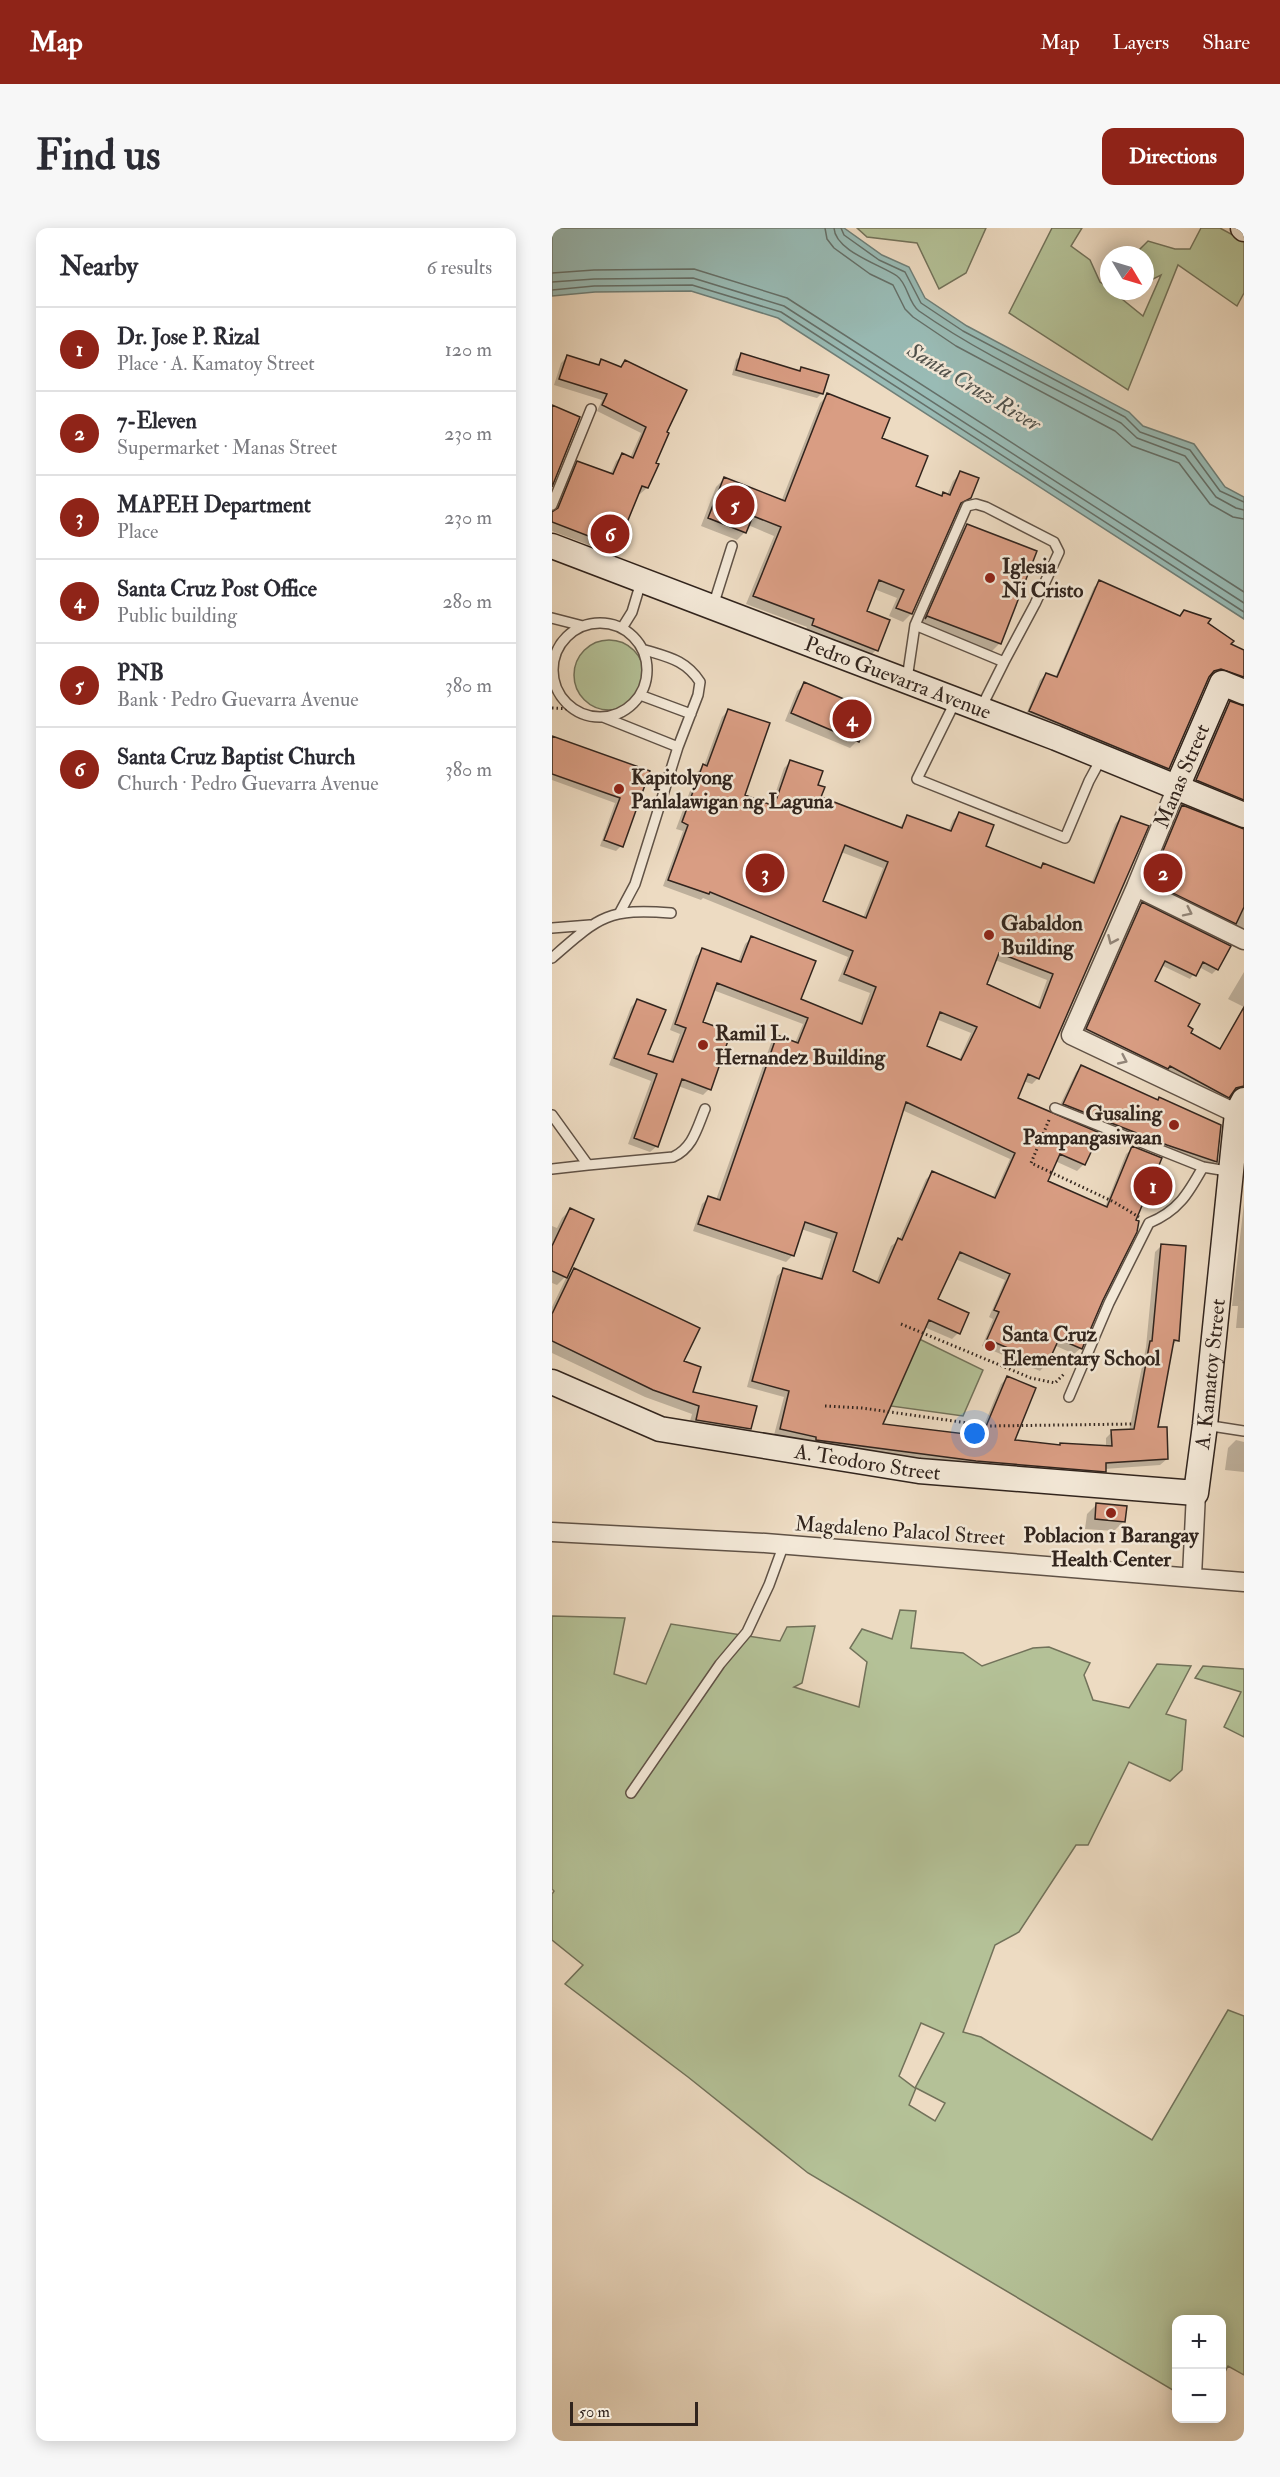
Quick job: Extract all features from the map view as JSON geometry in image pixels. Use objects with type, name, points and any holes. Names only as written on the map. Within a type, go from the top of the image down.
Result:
[{"type":"street","name":"Pedro Guevarra Avenue","points":[[552,546],[641,582],[1102,756],[1244,815]]},
{"type":"street","name":"Manas Street","points":[[1233,688],[1177,787],[1071,1035],[1242,1110]]},
{"type":"street","points":[[1136,887],[1244,940]]},
{"type":"street","name":"A. Kamatoy Street","points":[[1192,1576],[1196,1493],[1231,1168],[1242,1110]]},
{"type":"street","name":"A. Teodoro Street","points":[[552,1382],[660,1429],[919,1471],[1196,1493]]},
{"type":"street","name":"Magdaleno Palacol Street","points":[[552,1532],[784,1544],[1244,1582]]},
{"type":"lane","points":[[552,505],[591,409]]},
{"type":"lane","points":[[907,682],[915,625],[967,506],[976,504],[986,507],[1054,543],[1059,552],[981,710]]},
{"type":"lane","points":[[712,608],[732,546]]},
{"type":"lane","points":[[622,628],[632,612],[641,582]]},
{"type":"lane","points":[[552,618],[583,626]]},
{"type":"lane","points":[[603,717],[612,716],[628,708],[640,695],[647,667],[642,649],[630,634],[622,628],[603,623],[574,630],[560,644],[552,673],[559,693],[573,709],[582,714],[603,717],[678,747]]},
{"type":"lane","points":[[915,625],[1004,662]]},
{"type":"lane","points":[[620,912],[635,884],[700,682],[691,669],[676,660],[642,649]]},
{"type":"lane","points":[[640,695],[691,714]]},
{"type":"lane","points":[[956,700],[917,779],[1054,834],[1065,838],[1102,756]]},
{"type":"lane","points":[[552,958],[590,925],[620,912],[671,913]]},
{"type":"lane","points":[[552,928],[590,925]]},
{"type":"lane","points":[[1055,1107],[1203,1167],[1221,1170],[1231,1168]]},
{"type":"lane","points":[[552,1169],[673,1157],[683,1153],[689,1146],[705,1109]]},
{"type":"lane","points":[[552,1115],[588,1165]]},
{"type":"lane","points":[[1068,1397],[1109,1303],[1149,1223],[1168,1215],[1192,1187],[1203,1167]]},
{"type":"lane","points":[[1205,1425],[1244,1431]]},
{"type":"lane","points":[[631,1793],[720,1664],[747,1632],[769,1585],[784,1544]]},
{"type":"path","points":[[552,708],[573,709]]},
{"type":"path","points":[[1055,1107],[1031,1163],[1114,1202],[1149,1223]]},
{"type":"path","points":[[901,1324],[1032,1378],[1055,1383],[1091,1347]]},
{"type":"path","points":[[825,1406],[862,1408],[989,1426],[1132,1424]]},
{"type":"green space","points":[[857,228],[986,228],[966,273],[939,289],[917,243],[867,237]]},
{"type":"green space","points":[[1052,228],[1082,228],[1071,246],[1090,260],[1100,282],[1100,300],[1123,300],[1143,316],[1150,300],[1154,300],[1154,291],[1161,275],[1154,278],[1154,246],[1143,246],[1148,241],[1175,249],[1190,249],[1201,228],[1220,228],[1244,241],[1244,293],[1237,306],[1178,265],[1128,390],[1009,313]]},
{"type":"green space","points":[[616,640],[629,646],[638,655],[642,661],[644,675],[642,689],[634,700],[623,708],[602,710],[584,700],[576,689],[574,668],[584,650],[595,642]]},
{"type":"green space","points":[[905,1332],[983,1370],[963,1416],[869,1403]]},
{"type":"green space","points":[[900,1610],[916,1611],[911,1648],[963,1653],[982,1666],[1033,1648],[1049,1647],[1090,1663],[1084,1675],[1093,1700],[1129,1708],[1157,1664],[1191,1666],[1166,1714],[1186,1720],[1182,1770],[1170,1781],[1129,1762],[1088,1845],[1076,1845],[1019,1932],[995,1945],[963,2032],[981,2037],[1152,2140],[1228,2010],[1244,2016],[1244,2375],[1228,2366],[1226,2370],[1226,2315],[1172,2315],[1172,2390],[808,2173],[688,2077],[565,1984],[583,1965],[552,1940],[552,1894],[554,1891],[552,1889],[552,1616],[625,1618],[614,1674],[646,1684],[671,1624],[780,1641],[787,1627],[815,1626],[802,1683],[794,1687],[859,1707],[867,1662],[850,1648],[862,1629],[892,1639]],"holes":[[[921,2023],[944,2033],[915,2088],[899,2076]],[[916,2088],[945,2103],[935,2121],[909,2105]]]},
{"type":"green space","points":[[1203,1666],[1244,1669],[1244,1737],[1224,1727],[1241,1692],[1195,1678]]},
{"type":"water","name":"Santa Cruz River","points":[[552,228],[844,228],[882,255],[909,267],[925,298],[967,326],[1129,412],[1143,426],[1194,444],[1225,487],[1244,497],[1244,619],[778,318],[691,291],[595,292],[552,296]]},
{"type":"building","points":[[741,353],[800,371],[801,367],[829,375],[823,394],[736,370]]},
{"type":"building","points":[[567,355],[599,365],[601,359],[621,367],[625,360],[687,390],[667,432],[669,433],[656,463],[659,464],[648,488],[642,486],[617,547],[552,522],[552,512],[558,508],[577,461],[613,474],[622,453],[633,458],[646,427],[602,405],[607,394],[559,379]]},
{"type":"building","points":[[827,393],[890,418],[882,438],[928,456],[916,486],[942,496],[943,492],[950,495],[960,471],[979,478],[971,498],[961,503],[912,614],[896,608],[904,590],[879,580],[867,611],[890,620],[878,651],[812,625],[814,619],[753,596],[781,527],[753,516],[746,533],[708,518],[724,477],[785,501]]},
{"type":"building","points":[[552,405],[580,417],[552,487]]},
{"type":"building","points":[[967,524],[1037,551],[1001,644],[927,616],[925,619]]},
{"type":"building","points":[[1099,580],[1180,616],[1184,610],[1211,619],[1208,623],[1234,641],[1231,644],[1244,650],[1244,677],[1221,669],[1214,671],[1209,677],[1169,769],[1029,711],[1046,673],[1057,677]]},
{"type":"building","points":[[804,682],[872,711],[859,742],[791,713]]},
{"type":"building","points":[[1230,701],[1244,706],[1244,800],[1196,780]]},
{"type":"building","points":[[728,709],[770,723],[745,795],[774,806],[790,760],[823,771],[818,785],[825,787],[821,797],[902,828],[907,815],[951,831],[959,812],[994,825],[986,846],[1041,868],[1043,863],[1094,883],[1121,816],[1149,826],[1039,1079],[1028,1074],[1018,1098],[1100,1133],[1085,1165],[1060,1154],[1048,1181],[1107,1207],[1132,1146],[1162,1158],[1136,1220],[1139,1221],[1137,1232],[1103,1300],[1082,1349],[1059,1339],[1047,1365],[987,1339],[999,1312],[994,1310],[1010,1274],[960,1252],[938,1299],[969,1313],[960,1334],[929,1320],[883,1424],[982,1436],[1007,1376],[1036,1388],[1015,1440],[1060,1445],[1060,1443],[1112,1446],[1111,1430],[1134,1429],[1150,1341],[1152,1341],[1161,1244],[1186,1246],[1179,1341],[1174,1340],[1158,1427],[1167,1427],[1168,1459],[1106,1463],[1106,1472],[976,1461],[816,1440],[816,1437],[780,1429],[789,1391],[752,1381],[783,1268],[822,1279],[837,1233],[805,1222],[794,1256],[698,1224],[708,1196],[720,1200],[777,1035],[798,1043],[808,1018],[717,983],[703,1022],[731,1032],[711,1090],[682,1079],[658,1147],[634,1138],[657,1074],[614,1058],[637,999],[666,1010],[648,1054],[673,1062],[686,1028],[675,1024],[702,948],[741,962],[751,936],[816,961],[801,999],[862,1024],[876,987],[844,974],[853,951],[710,892],[709,894],[668,880],[688,825],[682,822],[703,764],[707,766]],"holes":[[[845,845],[888,862],[866,918],[823,901]],[[999,953],[1053,974],[1040,1008],[987,984]],[[940,1012],[977,1027],[961,1060],[927,1046]],[[906,1102],[1015,1153],[995,1198],[932,1171],[902,1240],[898,1238],[879,1283],[853,1271]]]},
{"type":"building","name":"Kapitolyong Panlalawigan ng Laguna","points":[[552,736],[650,771],[623,847],[604,840],[620,798],[552,774]]},
{"type":"building","points":[[1182,805],[1244,829],[1244,907],[1236,924],[1150,882]]},
{"type":"building","points":[[1142,902],[1231,946],[1218,970],[1203,962],[1196,976],[1165,961],[1155,981],[1200,1004],[1188,1026],[1193,1029],[1191,1033],[1220,1049],[1244,1007],[1244,1086],[1236,1088],[1229,1098],[1170,1066],[1168,1069],[1086,1029]]},
{"type":"building","points":[[1081,1065],[1158,1100],[1159,1097],[1221,1125],[1217,1162],[1063,1104]]},
{"type":"building","points":[[570,1208],[594,1219],[567,1278],[552,1271],[552,1246]]},
{"type":"building","points":[[574,1268],[700,1328],[684,1361],[701,1367],[693,1392],[757,1406],[751,1429],[696,1420],[699,1406],[653,1390],[552,1341],[552,1314]]},
{"type":"building","name":"Poblacion 1 Barangay Health Center","points":[[1096,1503],[1127,1506],[1125,1522],[1095,1519]]},
{"type":"place","name":"PNB","points":[[735,505]]},
{"type":"place","name":"Santa Cruz Baptist Church","points":[[610,534]]},
{"type":"place","name":"Iglesia Ni Cristo","points":[[990,578]]},
{"type":"place","name":"Santa Cruz Post Office","points":[[852,719]]},
{"type":"place","name":"Kapitolyong Panlalawigan ng Laguna","points":[[619,789]]},
{"type":"place","name":"MAPEH Department","points":[[765,873]]},
{"type":"place","name":"7-Eleven","points":[[1163,873]]},
{"type":"place","name":"Gabaldon Building","points":[[989,935]]},
{"type":"place","name":"Ramil L. Hernandez Building","points":[[703,1045]]},
{"type":"place","name":"Gusaling Pampangasiwaan","points":[[1174,1125]]},
{"type":"place","name":"Dr. Jose P. Rizal","points":[[1153,1186]]},
{"type":"place","name":"Santa Cruz Elementary School","points":[[990,1346]]},
{"type":"place","name":"Poblacion 1 Barangay Health Center","points":[[1111,1513]]}]
